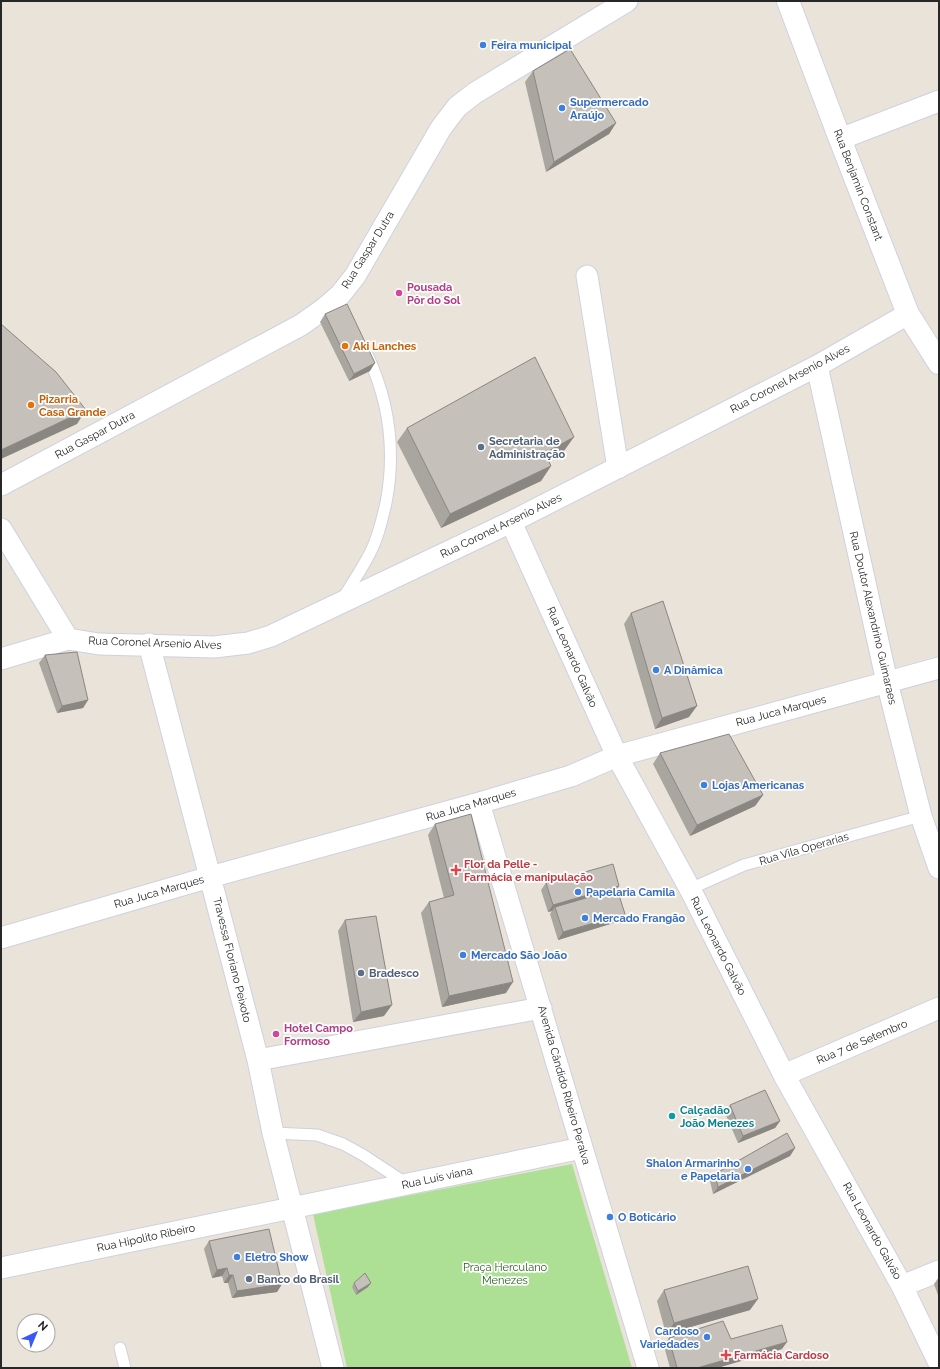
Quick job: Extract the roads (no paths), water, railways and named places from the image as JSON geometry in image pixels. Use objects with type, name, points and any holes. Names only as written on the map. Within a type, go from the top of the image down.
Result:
[{"type":"street","name":"Rua Gaspar Dutra","points":[[1,485],[301,325],[341,299],[441,128],[456,107],[475,93],[627,1]]},
{"type":"street","name":"Rua Benjamin Constant","points":[[788,1],[908,314],[939,363]]},
{"type":"street","points":[[840,139],[939,101]]},
{"type":"street","points":[[588,276],[618,468]]},
{"type":"street","name":"Rua Coronel Arsenio Alves","points":[[68,638],[99,644],[149,644],[214,647],[248,642],[271,636],[512,522],[817,366],[908,314]]},
{"type":"street","name":"Rua Doutor Alexandrino Guimaraes","points":[[817,366],[887,682],[921,816],[939,868]]},
{"type":"street","name":"Rua Leonardo Galvão","points":[[512,522],[617,756],[690,889],[784,1075],[902,1286],[939,1363]]},
{"type":"street","points":[[1,529],[68,638],[1,659]]},
{"type":"street","name":"Travessa Floriano Peixoto","points":[[149,644],[258,1060],[273,1133],[291,1207],[333,1368]]},
{"type":"street","name":"Rua Juca Marques","points":[[1,938],[210,877],[479,803],[571,776],[617,756],[939,668]]},
{"type":"street","name":"Avenida Cândido Ribeiro Peralva","points":[[479,803],[648,1368]]},
{"type":"street","points":[[258,1060],[541,1008]]},
{"type":"street","name":"Rua 7 de Setembro","points":[[784,1075],[939,1008]]},
{"type":"street","name":"Rua Luís viana","points":[[291,1207],[407,1185],[582,1148]]},
{"type":"street","name":"Rua Hipolito Ribeiro","points":[[1,1268],[291,1207]]},
{"type":"street","points":[[902,1286],[939,1271]]},
{"type":"lane","points":[[338,605],[371,553],[382,523],[390,482],[391,444],[389,421],[374,369],[361,343]]},
{"type":"lane","name":"Rua Vila Operarias","points":[[690,889],[744,865],[921,816]]},
{"type":"lane","points":[[273,1133],[317,1135],[343,1144],[363,1155],[407,1185]]},
{"type":"lane","points":[[120,1348],[126,1368]]},
{"type":"place","name":"Feira municipal","points":[[483,45]]},
{"type":"place","name":"Supermercado Araújo","points":[[562,108]]},
{"type":"place","name":"Pousada Pôr do Sol","points":[[399,293]]},
{"type":"place","name":"Aki Lanches","points":[[345,346]]},
{"type":"place","name":"Pizarria Casa Grande","points":[[31,405]]},
{"type":"place","name":"Secretaria de Administração","points":[[481,447]]},
{"type":"place","name":"A Dinâmica","points":[[656,670]]},
{"type":"place","name":"Lojas Americanas","points":[[704,785]]},
{"type":"place","name":"Flor da Pelle - Farmácia e manipulação","points":[[456,870]]},
{"type":"place","name":"Papelaria Camila","points":[[578,892]]},
{"type":"place","name":"Mercado Frangão","points":[[585,918]]},
{"type":"place","name":"Mercado São João","points":[[463,955]]},
{"type":"place","name":"Bradesco","points":[[361,973]]},
{"type":"place","name":"Hotel Campo Formoso","points":[[276,1034]]},
{"type":"place","name":"Calçadão João Menezes","points":[[672,1116]]},
{"type":"place","name":"Shalon Armarinho e Papelaria","points":[[748,1169]]},
{"type":"place","name":"O Boticário","points":[[610,1217]]},
{"type":"place","name":"Eletro Show","points":[[237,1257]]},
{"type":"place","name":"Banco do Brasil","points":[[249,1279]]},
{"type":"place","name":"Cardoso Variedades","points":[[707,1337]]},
{"type":"place","name":"Farmácia Cardoso","points":[[726,1355]]},
{"type":"park label","name":"Praça Herculano Menezes","points":[[505,1273]]}]
